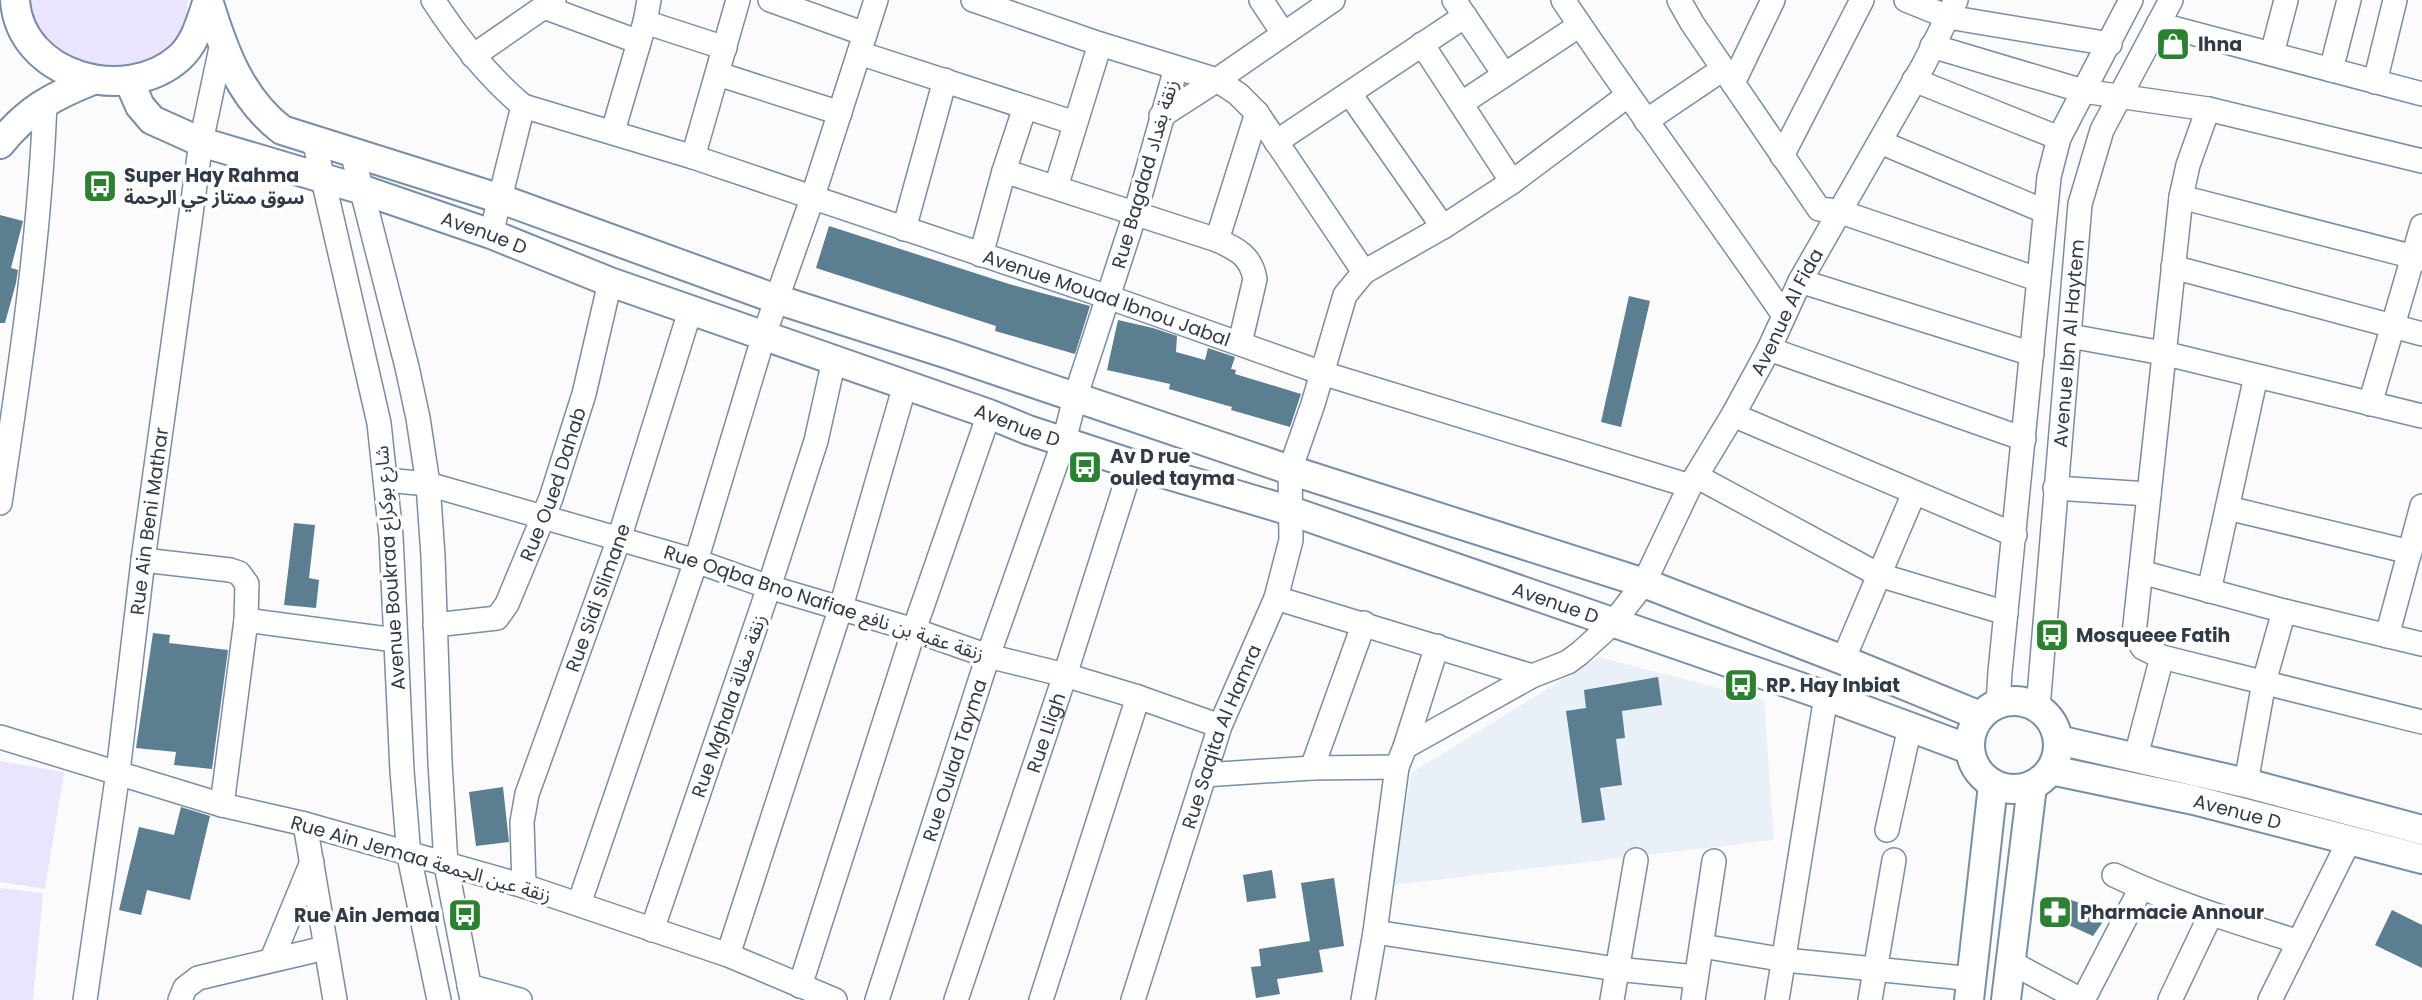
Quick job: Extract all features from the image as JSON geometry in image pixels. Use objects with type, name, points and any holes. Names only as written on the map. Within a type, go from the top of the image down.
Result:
[{"type":"main road","points":[[15,0],[26,36],[48,60],[68,73],[93,80],[129,81],[165,68],[180,57],[195,38],[208,0]]},
{"type":"main road","name":"Avenue D","points":[[208,0],[222,43],[244,91],[265,117],[282,130],[501,199],[776,299],[948,354],[1290,470],[1644,583],[1843,660],[1989,710]]},
{"type":"main road","points":[[0,144],[29,113],[45,102],[93,80]]},
{"type":"main road","name":"Avenue D","points":[[129,81],[140,106],[152,120],[169,130],[201,142],[363,190],[491,234],[690,311],[1132,464],[1291,511],[1826,696],[1969,749]]},
{"type":"main road","points":[[2006,1000],[2042,778],[2057,755],[2058,740],[2055,727],[2048,716],[2025,702],[2012,701],[1989,710],[1973,726],[1969,749],[1973,764],[1981,776],[1993,785],[2019,790],[2042,778]]},
{"type":"main road","name":"Avenue D","points":[[2058,740],[2246,783],[2422,830]]},
{"type":"main road","name":"Avenue D","points":[[2042,778],[2194,800],[2422,859]]},
{"type":"main road","points":[[1971,990],[1993,785]]},
{"type":"street","points":[[433,0],[472,56],[523,106],[491,234]]},
{"type":"street","points":[[693,157],[738,0]]},
{"type":"street","points":[[579,904],[696,561],[764,335],[813,199],[876,0]]},
{"type":"street","points":[[1261,0],[1283,33]]},
{"type":"street","points":[[1161,116],[1334,0]]},
{"type":"street","points":[[1563,0],[1627,96],[1711,209],[1783,314]]},
{"type":"street","points":[[1679,0],[1819,209],[1839,211],[2037,279]]},
{"type":"street","points":[[1646,121],[1728,76],[1773,0]]},
{"type":"street","points":[[1782,156],[1862,0]]},
{"type":"street","points":[[1906,0],[2110,44]]},
{"type":"street","name":"Avenue Ibn Al Haytem","points":[[1989,710],[2006,613],[2015,535],[2037,279],[2049,177],[2059,138],[2131,0]]},
{"type":"street","name":"Avenue Ibn Al Haytem","points":[[2038,708],[2080,204],[2102,130],[2171,0]]},
{"type":"street","points":[[2272,54],[2286,0]]},
{"type":"street","points":[[2330,70],[2349,0]]},
{"type":"street","points":[[2375,82],[2395,0]]},
{"type":"street","points":[[781,2],[862,43],[945,80],[1075,123]]},
{"type":"street","points":[[986,2],[1100,44],[1184,70]]},
{"type":"street","points":[[472,56],[549,3],[644,21],[725,48]]},
{"type":"street","points":[[1276,142],[1422,44],[1460,8],[1504,74]]},
{"type":"street","name":"Avenue Al Fida","points":[[1401,757],[1532,676],[1568,662],[1613,623],[1644,583],[1693,481],[1734,415],[1800,281],[1880,142],[1952,8]]},
{"type":"street","points":[[613,131],[644,21]]},
{"type":"street","points":[[1462,103],[1580,24]]},
{"type":"street","points":[[2158,24],[2422,94]]},
{"type":"street","name":"Rue Ain Beni Mathar","points":[[85,1000],[118,772],[143,559],[201,142],[222,43]]},
{"type":"street","points":[[1056,187],[1100,44]]},
{"type":"street","points":[[1422,44],[1512,181]]},
{"type":"street","points":[[1932,46],[2083,91],[2208,109],[2422,161]]},
{"type":"street","name":"Rue Bagdad زنقة بغداد","points":[[1064,441],[1075,398],[1135,214],[1161,116],[1184,70],[1217,80]]},
{"type":"street","points":[[718,74],[840,113]]},
{"type":"street","points":[[1914,79],[2059,138]]},
{"type":"street","points":[[904,229],[945,80]]},
{"type":"street","points":[[1217,80],[1238,94],[1257,113],[1364,272],[1443,227],[1512,181],[1627,96]]},
{"type":"street","points":[[1350,94],[1443,227]]},
{"type":"street","points":[[0,503],[29,303],[42,178],[45,102]]},
{"type":"street","name":"Avenue Mouad Ibnou Jabal","points":[[523,106],[693,157],[1108,297],[1322,373],[1693,481],[1879,575],[2006,613]]},
{"type":"street","points":[[981,255],[1025,107]]},
{"type":"street","points":[[2208,109],[2188,165],[2181,197],[2134,634],[2143,648],[2162,657],[2422,722]]},
{"type":"street","points":[[1217,240],[1257,113]]},
{"type":"street","name":"Avenue Boukraa شارع بوكراع","points":[[314,140],[379,423],[386,480],[409,856],[439,1000]]},
{"type":"street","points":[[1880,142],[2044,211]]},
{"type":"street","name":"Avenue Boukraa شارع بوكراع","points":[[352,152],[415,405],[428,484],[446,865],[470,993]]},
{"type":"street","points":[[1004,171],[1217,240],[1243,252],[1254,270],[1255,279],[1240,343]]},
{"type":"street","points":[[2181,197],[2418,258]]},
{"type":"street","points":[[2370,404],[2393,327],[2418,258],[2422,226]]},
{"type":"street","points":[[2173,267],[2422,334]]},
{"type":"street","name":"Rue Saqita Al Hamra","points":[[1133,1000],[1220,726],[1276,598],[1292,540],[1290,470],[1345,295],[1364,272]]},
{"type":"street","points":[[1800,281],[2032,354]]},
{"type":"street","name":"Rue Oued Dahab","points":[[435,625],[497,618],[507,604],[545,517],[584,394],[610,282]]},
{"type":"street","name":"Rue Sidi Slimane","points":[[524,886],[522,822],[527,794],[620,540],[690,311]]},
{"type":"street","points":[[2070,336],[2163,353],[2422,416]]},
{"type":"street","points":[[1769,348],[2024,439]]},
{"type":"street","name":"Rue Mghala زنقة مغالة","points":[[652,930],[816,441],[834,360]]},
{"type":"street","points":[[2209,591],[2256,376]]},
{"type":"street","points":[[728,955],[841,607],[905,385]]},
{"type":"street","points":[[789,989],[989,414]]},
{"type":"street","points":[[1734,415],[2015,535]]},
{"type":"street","name":"Rue Oulad Tayma","points":[[877,1000],[988,656],[1064,441]]},
{"type":"street","name":"Rue Lligh","points":[[956,1000],[1065,675],[1132,464]]},
{"type":"street","name":"Rue Oqba Bno Nafiae زنقة عقبة بن نافع","points":[[386,480],[428,484],[696,561],[769,587],[841,607],[988,656],[1138,697],[1220,726]]},
{"type":"street","points":[[2055,488],[2149,494]]},
{"type":"street","points":[[1843,660],[1914,494]]},
{"type":"street","points":[[2388,636],[2422,506]]},
{"type":"street","points":[[2228,508],[2410,552]]},
{"type":"street","points":[[143,559],[239,573],[247,584],[246,620],[222,805]]},
{"type":"street","points":[[2141,572],[2284,611],[2422,644]]},
{"type":"street","points":[[1276,598],[1532,676]]},
{"type":"street","points":[[2246,783],[2264,682],[2284,611]]},
{"type":"street","points":[[246,620],[395,640]]},
{"type":"street","points":[[1312,768],[1364,623]]},
{"type":"street","points":[[1363,1000],[1401,757],[1437,646]]},
{"type":"street","points":[[2136,756],[2162,657]]},
{"type":"street","points":[[1777,1000],[1826,696]]},
{"type":"street","points":[[1041,1000],[1138,697]]},
{"type":"street","points":[[1887,830],[1910,727]]},
{"type":"street","name":"Rue Ain Jemaa زنقة عين الجمعة","points":[[0,737],[222,805],[305,824],[409,856],[524,886],[728,955],[789,989],[835,1000]]},
{"type":"street","points":[[1204,775],[1312,768],[1401,757]]},
{"type":"street","points":[[305,824],[335,1000]]},
{"type":"street","points":[[2270,1000],[2349,841]]},
{"type":"street","points":[[1612,1000],[1636,860]]},
{"type":"street","points":[[1870,1000],[1894,860]]},
{"type":"street","points":[[1693,1000],[1714,861]]},
{"type":"street","points":[[272,959],[312,862]]},
{"type":"street","points":[[2114,875],[2211,914],[2299,942]]},
{"type":"street","points":[[2012,963],[2082,1000],[2141,888]]},
{"type":"street","points":[[2169,1000],[2211,914]]},
{"type":"street","points":[[1375,932],[1616,969],[1696,976]]},
{"type":"street","points":[[1702,946],[1785,960],[1875,968],[1971,990]]},
{"type":"street","points":[[180,1000],[185,988],[198,978],[325,948]]},
{"type":"street","points":[[470,993],[520,1000]]},
{"type":"shaded area","points":[[26,0],[188,0],[184,36],[157,60],[122,73],[90,72],[40,39]]},
{"type":"shaded area","points":[[1599,657],[1764,700],[1774,840],[1393,885],[1411,773]]},
{"type":"shaded area","points":[[0,761],[64,772],[45,889],[0,882]]},
{"type":"shaded area","points":[[0,888],[43,893],[33,1000],[0,1000]]},
{"type":"building","points":[[0,215],[23,221],[11,268],[18,270],[16,283],[5,323],[0,323]]},
{"type":"building","points":[[829,226],[1009,284],[1090,306],[1075,354],[995,331],[996,326],[816,268]]},
{"type":"building","points":[[1629,296],[1650,301],[1621,427],[1601,422]]},
{"type":"building","points":[[1118,320],[1177,336],[1176,352],[1205,360],[1208,348],[1235,357],[1231,369],[1236,370],[1235,374],[1301,394],[1290,427],[1169,389],[1170,384],[1107,370]]},
{"type":"building","points":[[294,523],[315,525],[309,578],[319,580],[316,608],[284,605]]},
{"type":"building","points":[[153,633],[170,635],[169,643],[228,650],[212,769],[174,765],[176,752],[136,748]]},
{"type":"building","points":[[1658,677],[1662,705],[1622,711],[1625,738],[1616,739],[1622,785],[1600,788],[1605,820],[1582,823],[1566,711],[1586,708],[1584,690]]},
{"type":"building","points":[[503,787],[509,842],[476,846],[469,792]]},
{"type":"building","points":[[181,807],[210,816],[190,900],[147,890],[141,915],[119,910],[139,827],[174,835]]},
{"type":"building","points":[[1272,870],[1276,898],[1247,902],[1243,875]]},
{"type":"building","points":[[1334,878],[1344,946],[1319,950],[1323,972],[1277,979],[1280,994],[1256,998],[1251,967],[1261,966],[1259,949],[1310,941],[1301,883]]},
{"type":"building","points":[[2065,898],[2109,913],[2093,936],[2062,922]]},
{"type":"building","points":[[2392,910],[2422,925],[2422,968],[2375,945]]},
{"type":"place","name":"lhna","points":[[2173,44]]},
{"type":"place","name":"Super Hay Rahma سوق ممتاز حي الرحمة","points":[[100,186]]},
{"type":"place","name":"Av D rue ouled tayma","points":[[1085,467]]},
{"type":"place","name":"Mosqueee Fatih","points":[[2052,635]]},
{"type":"place","name":"RP. Hay Inbiat","points":[[1741,685]]},
{"type":"place","name":"Pharmacie Annour","points":[[2055,912]]},
{"type":"place","name":"Rue Ain Jemaa","points":[[465,915]]}]
